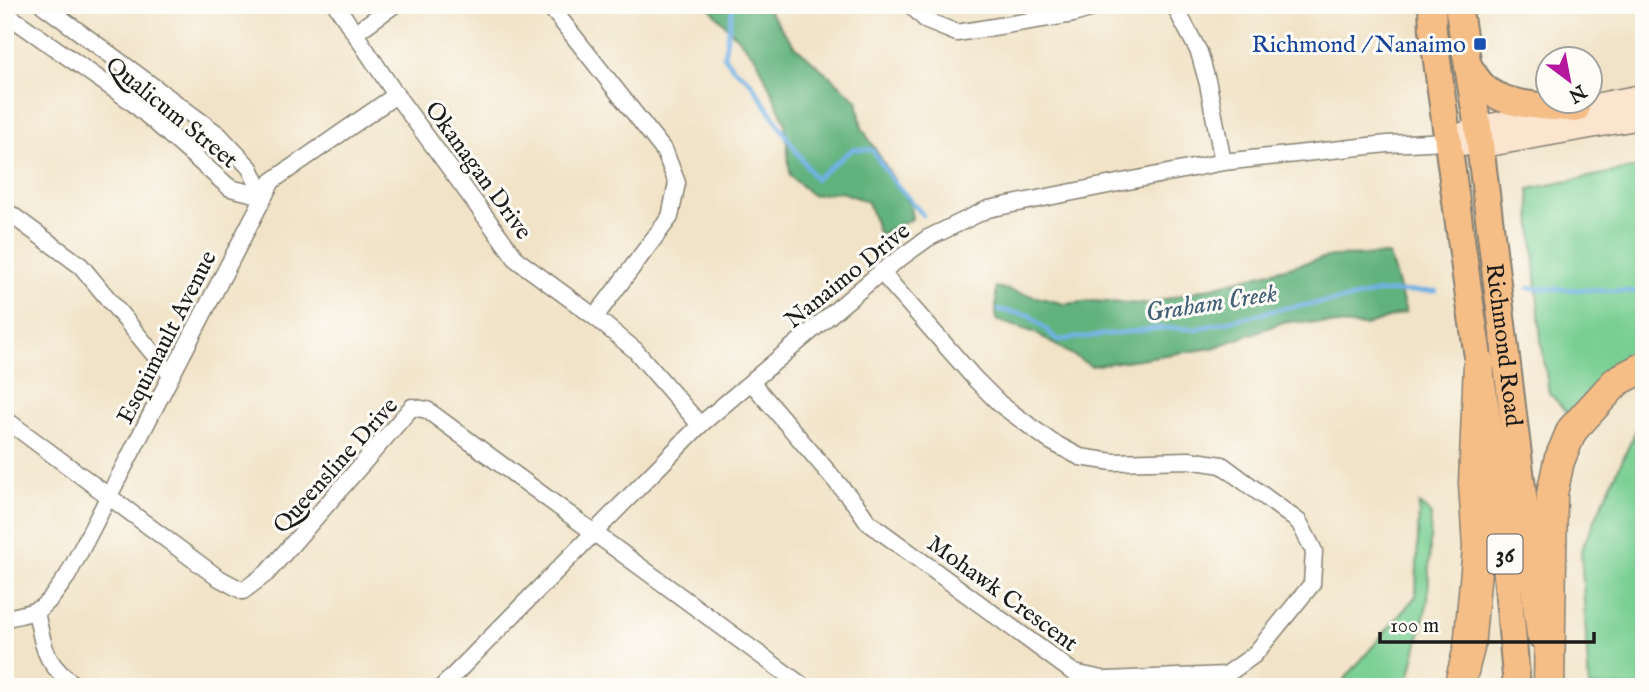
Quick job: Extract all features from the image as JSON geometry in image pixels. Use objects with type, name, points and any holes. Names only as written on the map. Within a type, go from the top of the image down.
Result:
[{"type":"highway","points":[[1460,687],[1469,648],[1478,548],[1474,482],[1479,363]]},
{"type":"highway","points":[[1548,687],[1552,494],[1559,461],[1572,430],[1617,382],[1644,366]]},
{"type":"main road","name":"Richmond Road","points":[[1432,5],[1448,141],[1502,518],[1517,687]]},
{"type":"main road","name":"Richmond Road","points":[[1458,5],[1479,137],[1548,687]]},
{"type":"main road","points":[[1469,67],[1482,85],[1496,95],[1534,104]]},
{"type":"main road","points":[[1604,104],[1644,96]]},
{"type":"main road","points":[[1479,137],[1552,116]]},
{"type":"main road","points":[[1448,141],[1644,117]]},
{"type":"street","name":"Qualicum Street","points":[[22,26],[41,5],[219,135],[250,168],[263,196]]},
{"type":"street","name":"Okanagan Drive","points":[[336,5],[396,95],[517,260],[635,350],[701,425]]},
{"type":"street","points":[[355,33],[394,5]]},
{"type":"street","points":[[548,5],[666,152],[677,183],[670,216],[595,317]]},
{"type":"street","points":[[911,5],[927,21],[957,33],[1073,14],[1104,5]]},
{"type":"street","points":[[1174,5],[1199,52],[1223,162]]},
{"type":"street","name":"Qualicum Street","points":[[5,13],[132,102],[230,188],[263,196]]},
{"type":"street","name":"Esquimault Avenue","points":[[36,612],[48,603],[68,575],[272,181],[396,95]]},
{"type":"street","name":"Nanaimo Drive","points":[[442,687],[701,425],[881,272],[928,238],[988,209],[1223,162],[1387,144],[1448,141]]},
{"type":"street","points":[[5,210],[81,265],[171,375]]},
{"type":"street","name":"Mohawk Crescent","points":[[752,383],[858,506],[867,523],[1074,673],[1107,680],[1226,675],[1254,655],[1312,584],[1314,551],[1299,522],[1222,465],[1189,460],[1113,462],[1080,457],[1050,441],[1000,404],[975,379],[881,272]]},
{"type":"street","name":"Queensline Drive","points":[[5,419],[217,577],[243,591],[267,573],[412,407],[427,410],[804,687]]},
{"type":"street","points":[[5,618],[36,612],[46,654],[56,671],[77,687]]},
{"type":"green space","points":[[707,5],[764,5],[794,45],[857,100],[862,128],[910,205],[912,219],[879,235],[868,202],[841,192],[812,195],[790,176],[785,122],[757,59]]},
{"type":"green space","points":[[1644,166],[1644,392],[1613,375],[1570,415],[1549,393],[1541,340],[1529,189]]},
{"type":"green space","points":[[1389,255],[1406,312],[1365,326],[1286,321],[1213,348],[1091,366],[1033,332],[996,320],[996,287],[1065,304],[1091,301],[1147,304],[1331,256]]},
{"type":"green space","points":[[1644,413],[1644,687],[1589,687],[1581,550]]},
{"type":"green space","points":[[1419,504],[1431,514],[1428,601],[1407,687],[1338,687],[1416,596]]},
{"type":"waterway","name":"Graham Creek","points":[[733,5],[724,56],[733,68],[749,80],[815,179],[853,149],[872,150],[890,177],[923,215]]},
{"type":"waterway","name":"Graham Creek","points":[[1528,288],[1644,292]]},
{"type":"waterway","name":"Graham Creek","points":[[999,310],[1029,315],[1058,340],[1162,328],[1196,329],[1285,308],[1379,292],[1436,291]]},
{"type":"place","name":"Richmond / Nanaimo","points":[[1480,44]]}]
